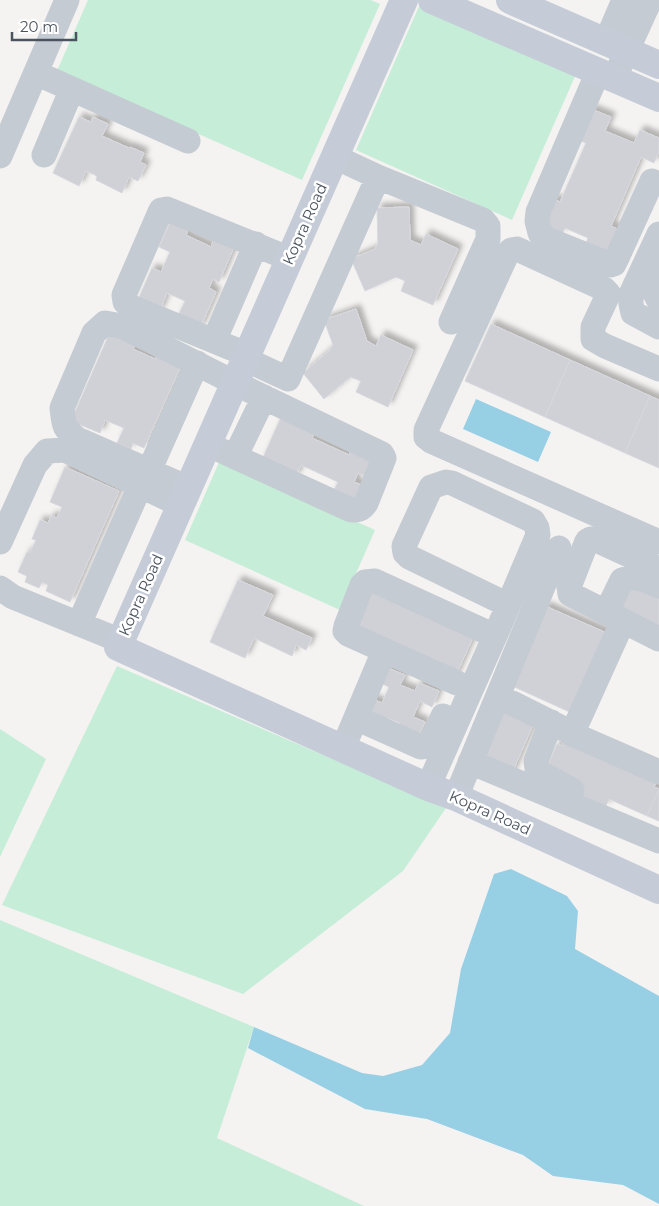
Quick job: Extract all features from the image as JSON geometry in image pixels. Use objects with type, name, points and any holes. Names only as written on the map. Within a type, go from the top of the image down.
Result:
[{"type":"street","points":[[0,156],[67,0]]},
{"type":"street","name":"Kopra Road","points":[[404,0],[118,647],[428,787],[456,797],[659,890]]},
{"type":"street","points":[[432,0],[659,98]]},
{"type":"street","points":[[510,0],[659,65]]},
{"type":"street","points":[[624,0],[616,46],[606,75],[538,212],[537,222],[540,233],[547,239],[611,265],[614,264],[656,174]]},
{"type":"street","points":[[616,46],[650,0]]},
{"type":"street","points":[[36,73],[188,141]]},
{"type":"street","points":[[44,156],[72,89]]},
{"type":"street","points":[[335,157],[483,220],[488,226],[488,239],[451,322]]},
{"type":"street","points":[[184,497],[144,478],[77,439],[66,429],[62,408],[94,333],[104,323],[122,326],[197,363],[242,365],[291,380],[378,176]]},
{"type":"street","points":[[208,444],[351,510],[362,508],[366,502],[384,461],[382,454],[264,397],[242,365],[214,340],[129,306],[124,302],[124,295],[161,210],[167,209],[290,259]]},
{"type":"street","points":[[659,234],[631,294],[633,313],[659,327]]},
{"type":"street","points":[[214,340],[256,244]]},
{"type":"street","points":[[659,368],[605,346],[593,339],[593,327],[608,292],[517,249],[511,250],[507,254],[426,430],[426,437],[431,441],[659,542]]},
{"type":"street","points":[[659,261],[652,278],[651,288],[659,301]]},
{"type":"street","points":[[79,624],[197,363]]},
{"type":"street","points":[[235,457],[264,397]]},
{"type":"street","points":[[0,542],[35,465],[47,451],[65,450],[144,478]]},
{"type":"street","points":[[356,718],[421,747],[430,745],[456,684],[508,605],[538,536],[537,528],[533,521],[452,483],[446,482],[431,487],[404,546],[405,553],[409,557],[508,605]]},
{"type":"street","points":[[659,569],[591,539],[587,541],[569,586],[570,594],[659,639]]},
{"type":"street","points":[[456,797],[560,548]]},
{"type":"street","points":[[572,734],[614,617],[622,580],[628,577],[638,577],[659,586]]},
{"type":"street","points":[[456,684],[345,631],[362,586],[365,582],[374,581],[491,631]]},
{"type":"street","points":[[0,588],[12,597],[120,640]]},
{"type":"street","points":[[428,787],[491,631]]},
{"type":"street","points":[[343,748],[384,651]]},
{"type":"street","points":[[512,703],[572,734],[659,772]]},
{"type":"street","points":[[550,722],[536,762],[537,768],[544,775],[572,790]]},
{"type":"street","points":[[472,756],[659,841]]},
{"type":"green space","points":[[88,0],[371,0],[380,4],[302,180],[57,71]]},
{"type":"green space","points":[[420,4],[576,74],[512,220],[356,150]]},
{"type":"green space","points":[[220,460],[375,530],[340,610],[185,540]]},
{"type":"green space","points":[[117,666],[446,808],[403,871],[243,994],[2,905]]},
{"type":"green space","points":[[0,729],[46,759],[0,857]]},
{"type":"green space","points":[[0,920],[254,1027],[217,1138],[364,1206],[0,1206]]},
{"type":"water","points":[[476,399],[551,432],[538,462],[463,429]]},
{"type":"water","points":[[511,869],[567,896],[578,911],[575,949],[659,996],[659,1204],[623,1185],[553,1176],[523,1155],[427,1119],[365,1109],[248,1048],[254,1027],[362,1073],[383,1076],[422,1065],[450,1033],[461,969],[494,874]]},
{"type":"building","points":[[591,109],[611,117],[605,131],[634,143],[640,130],[659,138],[659,151],[654,163],[641,157],[611,226],[619,230],[610,253],[586,243],[588,238],[565,228],[563,233],[541,224],[553,198],[560,202],[586,143],[578,140]]},
{"type":"building","points":[[79,117],[91,122],[93,117],[108,124],[102,136],[144,153],[140,162],[146,165],[138,181],[129,177],[122,193],[96,180],[97,176],[86,171],[79,186],[53,173]]},
{"type":"building","points":[[409,207],[410,240],[421,245],[426,234],[458,249],[433,305],[401,291],[405,281],[396,277],[365,291],[351,259],[375,249],[378,243],[377,208]]},
{"type":"building","points":[[171,220],[189,228],[186,235],[211,247],[214,238],[234,247],[219,282],[213,279],[209,288],[216,292],[200,328],[177,318],[185,301],[167,293],[159,312],[137,302],[152,268],[161,272],[170,252],[159,247]]},
{"type":"building","points":[[356,309],[367,341],[376,346],[381,335],[413,350],[388,407],[356,392],[361,381],[350,377],[324,399],[303,373],[330,350],[333,345],[324,320]]},
{"type":"building","points":[[491,324],[570,360],[545,417],[465,381]]},
{"type":"building","points":[[111,330],[138,338],[133,349],[155,359],[160,348],[182,363],[144,448],[133,443],[131,449],[117,443],[124,428],[105,420],[100,433],[71,421]]},
{"type":"building","points":[[570,360],[650,396],[625,453],[545,417]]},
{"type":"building","points":[[650,396],[659,400],[659,468],[625,453]]},
{"type":"building","points":[[282,415],[316,430],[312,438],[349,455],[353,447],[377,457],[368,477],[358,473],[354,482],[364,486],[356,505],[332,494],[338,482],[301,465],[295,477],[261,462]]},
{"type":"building","points":[[65,467],[119,491],[70,602],[46,591],[48,585],[42,582],[39,588],[25,582],[27,576],[18,572],[27,552],[30,553],[36,540],[32,539],[40,520],[48,523],[51,516],[57,518],[62,507],[50,502]]},
{"type":"building","points":[[238,580],[273,595],[263,616],[312,638],[306,650],[296,645],[292,656],[254,638],[245,658],[210,642]]},
{"type":"building","points":[[628,582],[659,595],[659,636],[620,617]]},
{"type":"building","points":[[369,588],[474,635],[455,677],[350,630]]},
{"type":"building","points":[[545,606],[609,634],[574,714],[510,685]]},
{"type":"building","points":[[383,666],[405,675],[400,685],[415,691],[419,683],[439,691],[432,707],[420,701],[413,717],[425,722],[416,741],[396,732],[400,723],[388,718],[385,726],[360,715],[368,697],[382,703],[389,687],[376,681]]},
{"type":"building","points":[[500,710],[533,725],[511,775],[477,760]]},
{"type":"building","points":[[566,737],[658,778],[654,787],[659,789],[647,816],[609,799],[606,806],[576,793],[546,770],[557,744],[562,746]]},
{"type":"building","points":[[659,789],[659,821],[647,816]]}]
